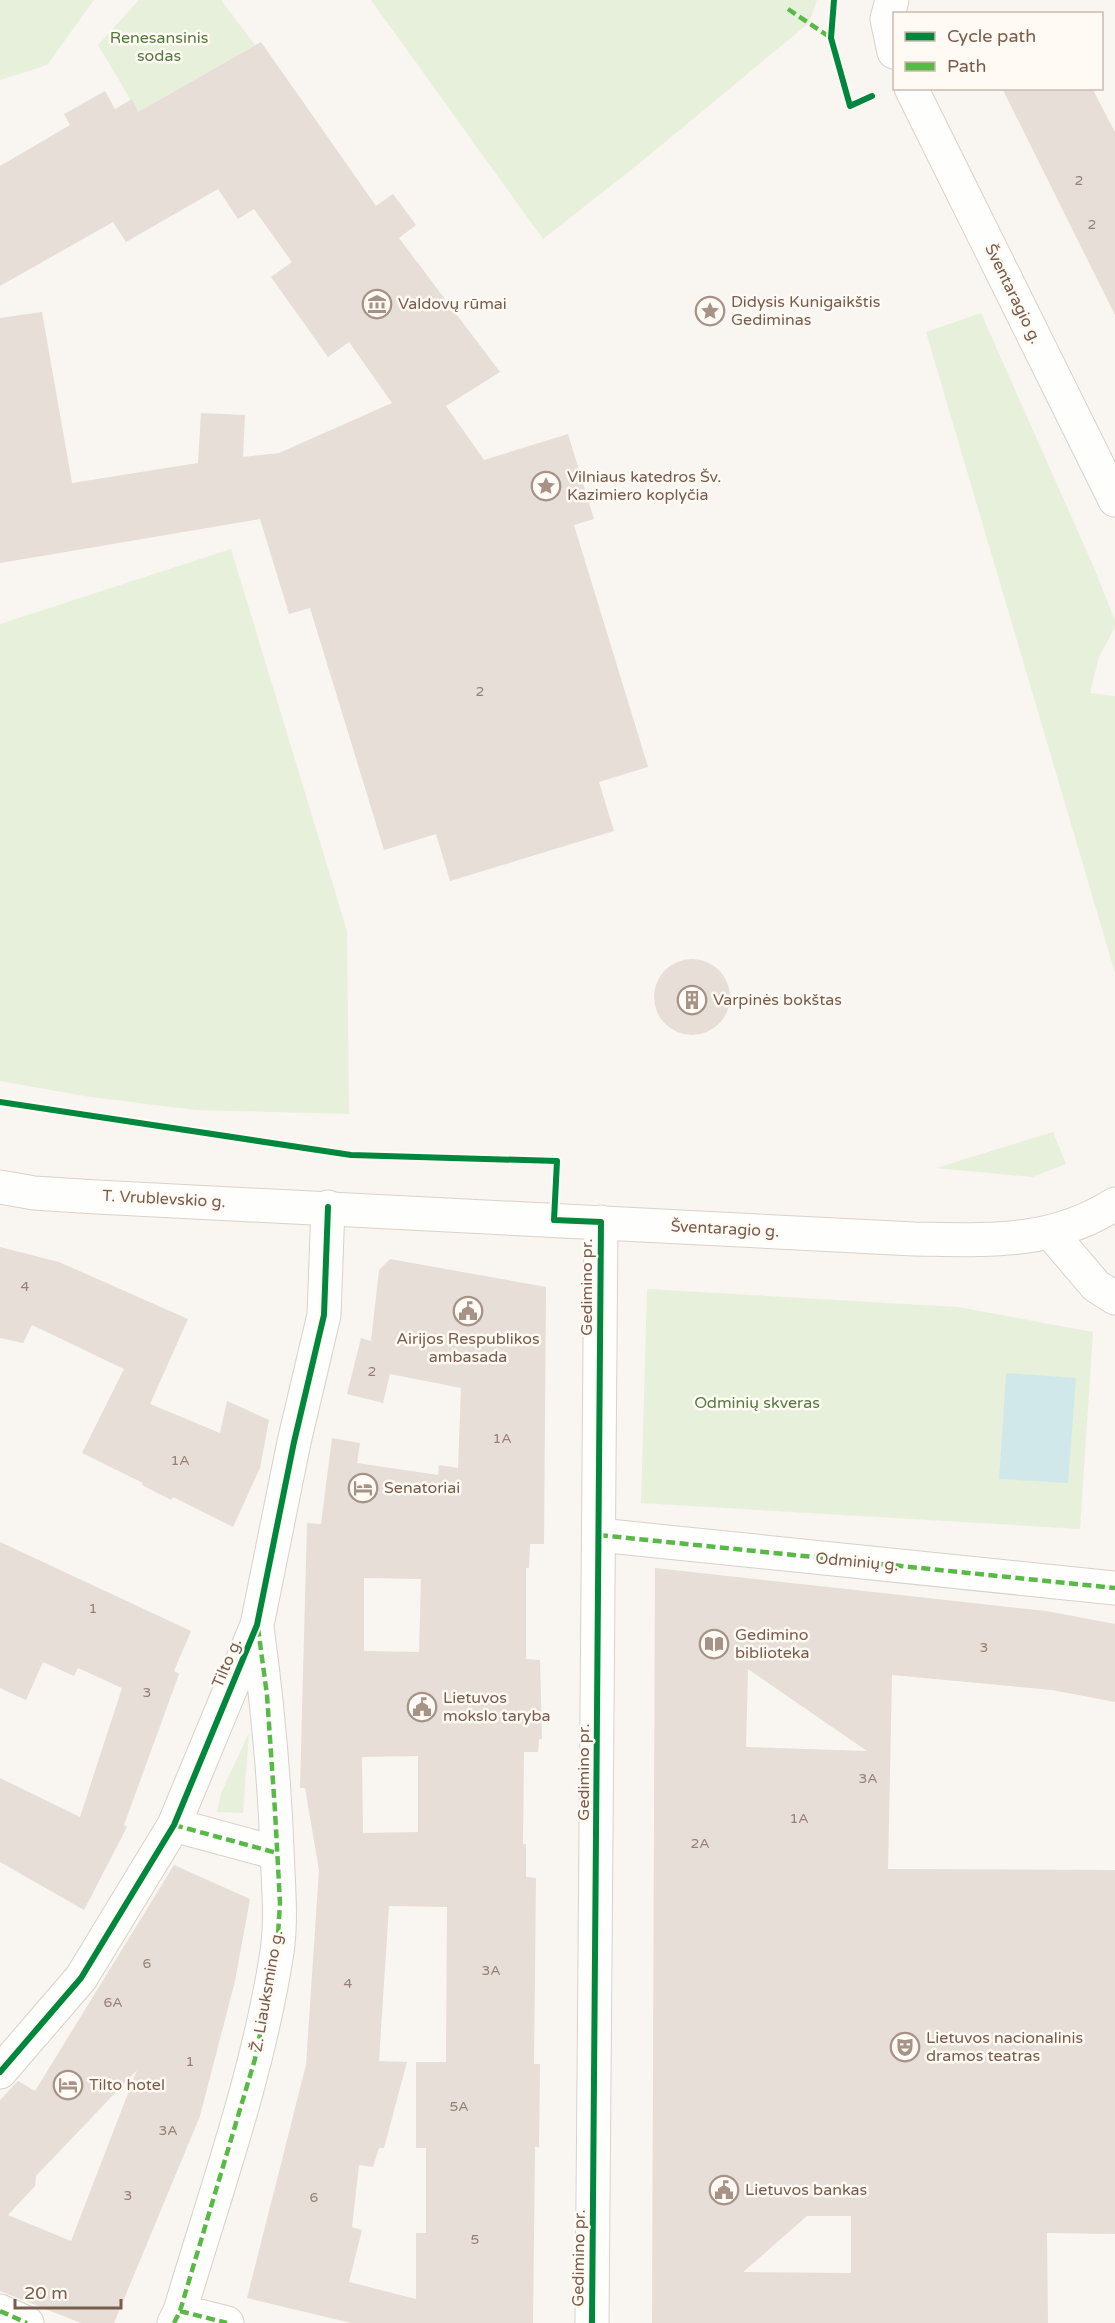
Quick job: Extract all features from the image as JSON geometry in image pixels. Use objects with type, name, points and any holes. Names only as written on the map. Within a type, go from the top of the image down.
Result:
[{"type":"main road","points":[[892,1],[887,18],[893,47]]},
{"type":"main road","name":"Šventaragio g.","points":[[912,90],[1115,500]]},
{"type":"main road","name":"T. Vrublevskio g.","points":[[0,1187],[55,1194],[328,1207]]},
{"type":"main road","name":"Šventaragio g.","points":[[328,1207],[914,1239],[1003,1240],[1051,1233],[1092,1218],[1115,1204]]},
{"type":"main road","name":"Tilto g.","points":[[0,2072],[81,1978],[174,1825],[257,1625],[294,1442],[324,1316],[328,1207]]},
{"type":"main road","name":"Gedimino pr.","points":[[592,2323],[601,1222]]},
{"type":"main road","points":[[1051,1233],[1096,1286],[1115,1298]]},
{"type":"main road","name":"Odminių g.","points":[[599,1535],[1115,1588]]},
{"type":"main road","name":"Ž. Liauksmino g.","points":[[177,2317],[255,2059],[277,1951],[280,1903],[277,1853],[267,1695],[257,1625]]},
{"type":"main road","points":[[174,1825],[277,1853]]},
{"type":"main road","points":[[0,2311],[27,2323]]},
{"type":"main road","points":[[177,2317],[227,2323]]},
{"type":"green space","points":[[0,0],[94,0],[47,65],[0,80]]},
{"type":"green space","name":"Renesansinis sodas","points":[[139,0],[221,0],[255,45],[138,112],[98,45]]},
{"type":"green space","points":[[371,0],[817,0],[809,23],[636,166],[543,239]]},
{"type":"green space","points":[[981,313],[1095,570],[1115,621],[1115,627],[1099,657],[1090,693],[1115,696],[1115,973],[926,332]]},
{"type":"green space","points":[[231,549],[347,931],[349,1114],[195,1110],[84,1096],[0,1081],[0,624]]},
{"type":"green space","points":[[1053,1132],[1066,1164],[1032,1177],[936,1168]]},
{"type":"green space","name":"Odminių skveras","points":[[647,1289],[958,1307],[1093,1332],[1080,1529],[641,1503]]},
{"type":"green space","points":[[249,1733],[243,1813],[217,1812],[221,1793]]},
{"type":"water","points":[[1006,1373],[1076,1378],[1068,1483],[999,1479]]},
{"type":"building","points":[[261,42],[376,206],[393,194],[416,225],[399,238],[500,372],[446,406],[484,460],[568,434],[594,519],[574,525],[648,767],[599,782],[614,831],[450,881],[436,834],[384,850],[310,608],[289,614],[260,519],[0,563],[0,318],[42,312],[72,483],[198,463],[201,413],[245,415],[243,457],[279,453],[392,403],[349,342],[328,357],[271,277],[292,262],[254,209],[238,219],[218,189],[126,242],[113,222],[0,286],[0,166],[70,125],[64,114],[105,91],[115,109],[132,99],[138,112]]},
{"type":"building","points":[[1003,90],[1093,90],[1115,132],[1115,315]]},
{"type":"building","name":"Varpinės bokštas","points":[[685,959],[699,959],[713,965],[724,976],[730,990],[727,1012],[719,1024],[699,1035],[685,1035],[671,1029],[660,1018],[654,1004],[654,990],[660,976],[671,965]]},
{"type":"building","points":[[0,1247],[59,1262],[188,1319],[150,1404],[220,1433],[227,1401],[269,1420],[260,1468],[233,1527],[173,1497],[171,1500],[142,1485],[143,1483],[82,1453],[124,1369],[32,1325],[23,1343],[0,1338]]},
{"type":"building","points":[[390,1259],[546,1287],[544,1544],[530,1544],[529,1568],[526,1568],[526,1659],[540,1660],[542,1739],[539,1739],[538,1752],[524,1752],[523,1844],[526,1844],[526,1877],[536,1878],[534,2064],[540,2064],[539,2147],[535,2147],[533,2323],[351,2323],[247,2298],[306,2065],[319,1870],[305,1788],[300,1788],[307,1523],[321,1524],[332,1438],[360,1443],[357,1463],[438,1475],[439,1465],[458,1468],[461,1388],[390,1374],[383,1403],[347,1394],[361,1338],[371,1341],[379,1270]],"holes":[[[364,1578],[421,1579],[419,1652],[364,1651]],[[418,1756],[418,1832],[363,1833],[362,1757]],[[389,1906],[447,1907],[446,2062],[416,2062],[416,2148],[426,2148],[426,2233],[416,2233],[416,2299],[349,2282],[362,2230],[352,2227],[359,2165],[373,2167],[379,2148],[384,2148],[407,2062],[379,2061]]]},
{"type":"building","points":[[0,1542],[191,1631],[174,1671],[179,1674],[124,1825],[127,1827],[84,1910],[0,1862],[0,1778],[80,1817],[122,1688],[78,1668],[74,1676],[43,1662],[26,1700],[0,1688]]},
{"type":"building","points":[[655,1568],[1046,1611],[1115,1624],[1115,1702],[1052,1690],[892,1675],[888,1869],[1115,1870],[1115,2234],[1047,2233],[1048,2323],[652,2323]],"holes":[[[748,1669],[867,1751],[746,1747]],[[807,2216],[851,2216],[851,2273],[743,2272]]]},
{"type":"building","points":[[174,1865],[250,1899],[235,1981],[200,2116],[114,2323],[81,2323],[0,2291],[0,2100],[18,2081],[35,2091]],"holes":[[[137,2070],[71,2241],[8,2215],[35,2186],[36,2176]]]},
{"type":"marked path","points":[[788,9],[831,38]]},
{"type":"marked path","points":[[599,1535],[1115,1588]]},
{"type":"marked path","points":[[174,2323],[180,2311],[255,2059],[277,1951],[280,1903],[275,1811],[267,1695],[258,1628]]},
{"type":"marked path","points":[[174,1825],[277,1853]]},
{"type":"marked path","points":[[0,2311],[27,2323]]},
{"type":"marked path","points":[[180,2311],[227,2323]]},
{"type":"cycle path","points":[[834,0],[831,38],[850,106],[872,96]]},
{"type":"cycle path","points":[[0,1102],[351,1155],[557,1161],[554,1220],[601,1222],[592,2323]]},
{"type":"cycle path","points":[[0,2072],[81,1978],[174,1825],[257,1625],[294,1442],[324,1315],[328,1207]]},
{"type":"place","name":"Valdovų rūmai","points":[[377,304]]},
{"type":"place","name":"Didysis Kunigaikštis Gediminas","points":[[710,311]]},
{"type":"place","name":"Vilniaus katedros Šv. Kazimiero koplyčia","points":[[546,486]]},
{"type":"place","name":"Varpinės bokštas","points":[[692,1000]]},
{"type":"place","name":"Airijos Respublikos ambasada","points":[[468,1311]]},
{"type":"place","name":"Senatoriai","points":[[363,1488]]},
{"type":"place","name":"Gedimino biblioteka","points":[[714,1644]]},
{"type":"place","name":"Lietuvos mokslo taryba","points":[[422,1707]]},
{"type":"place","name":"Lietuvos nacionalinis dramos teatras","points":[[905,2047]]},
{"type":"place","name":"Tilto hotel","points":[[68,2085]]},
{"type":"place","name":"Lietuvos bankas","points":[[724,2190]]}]
